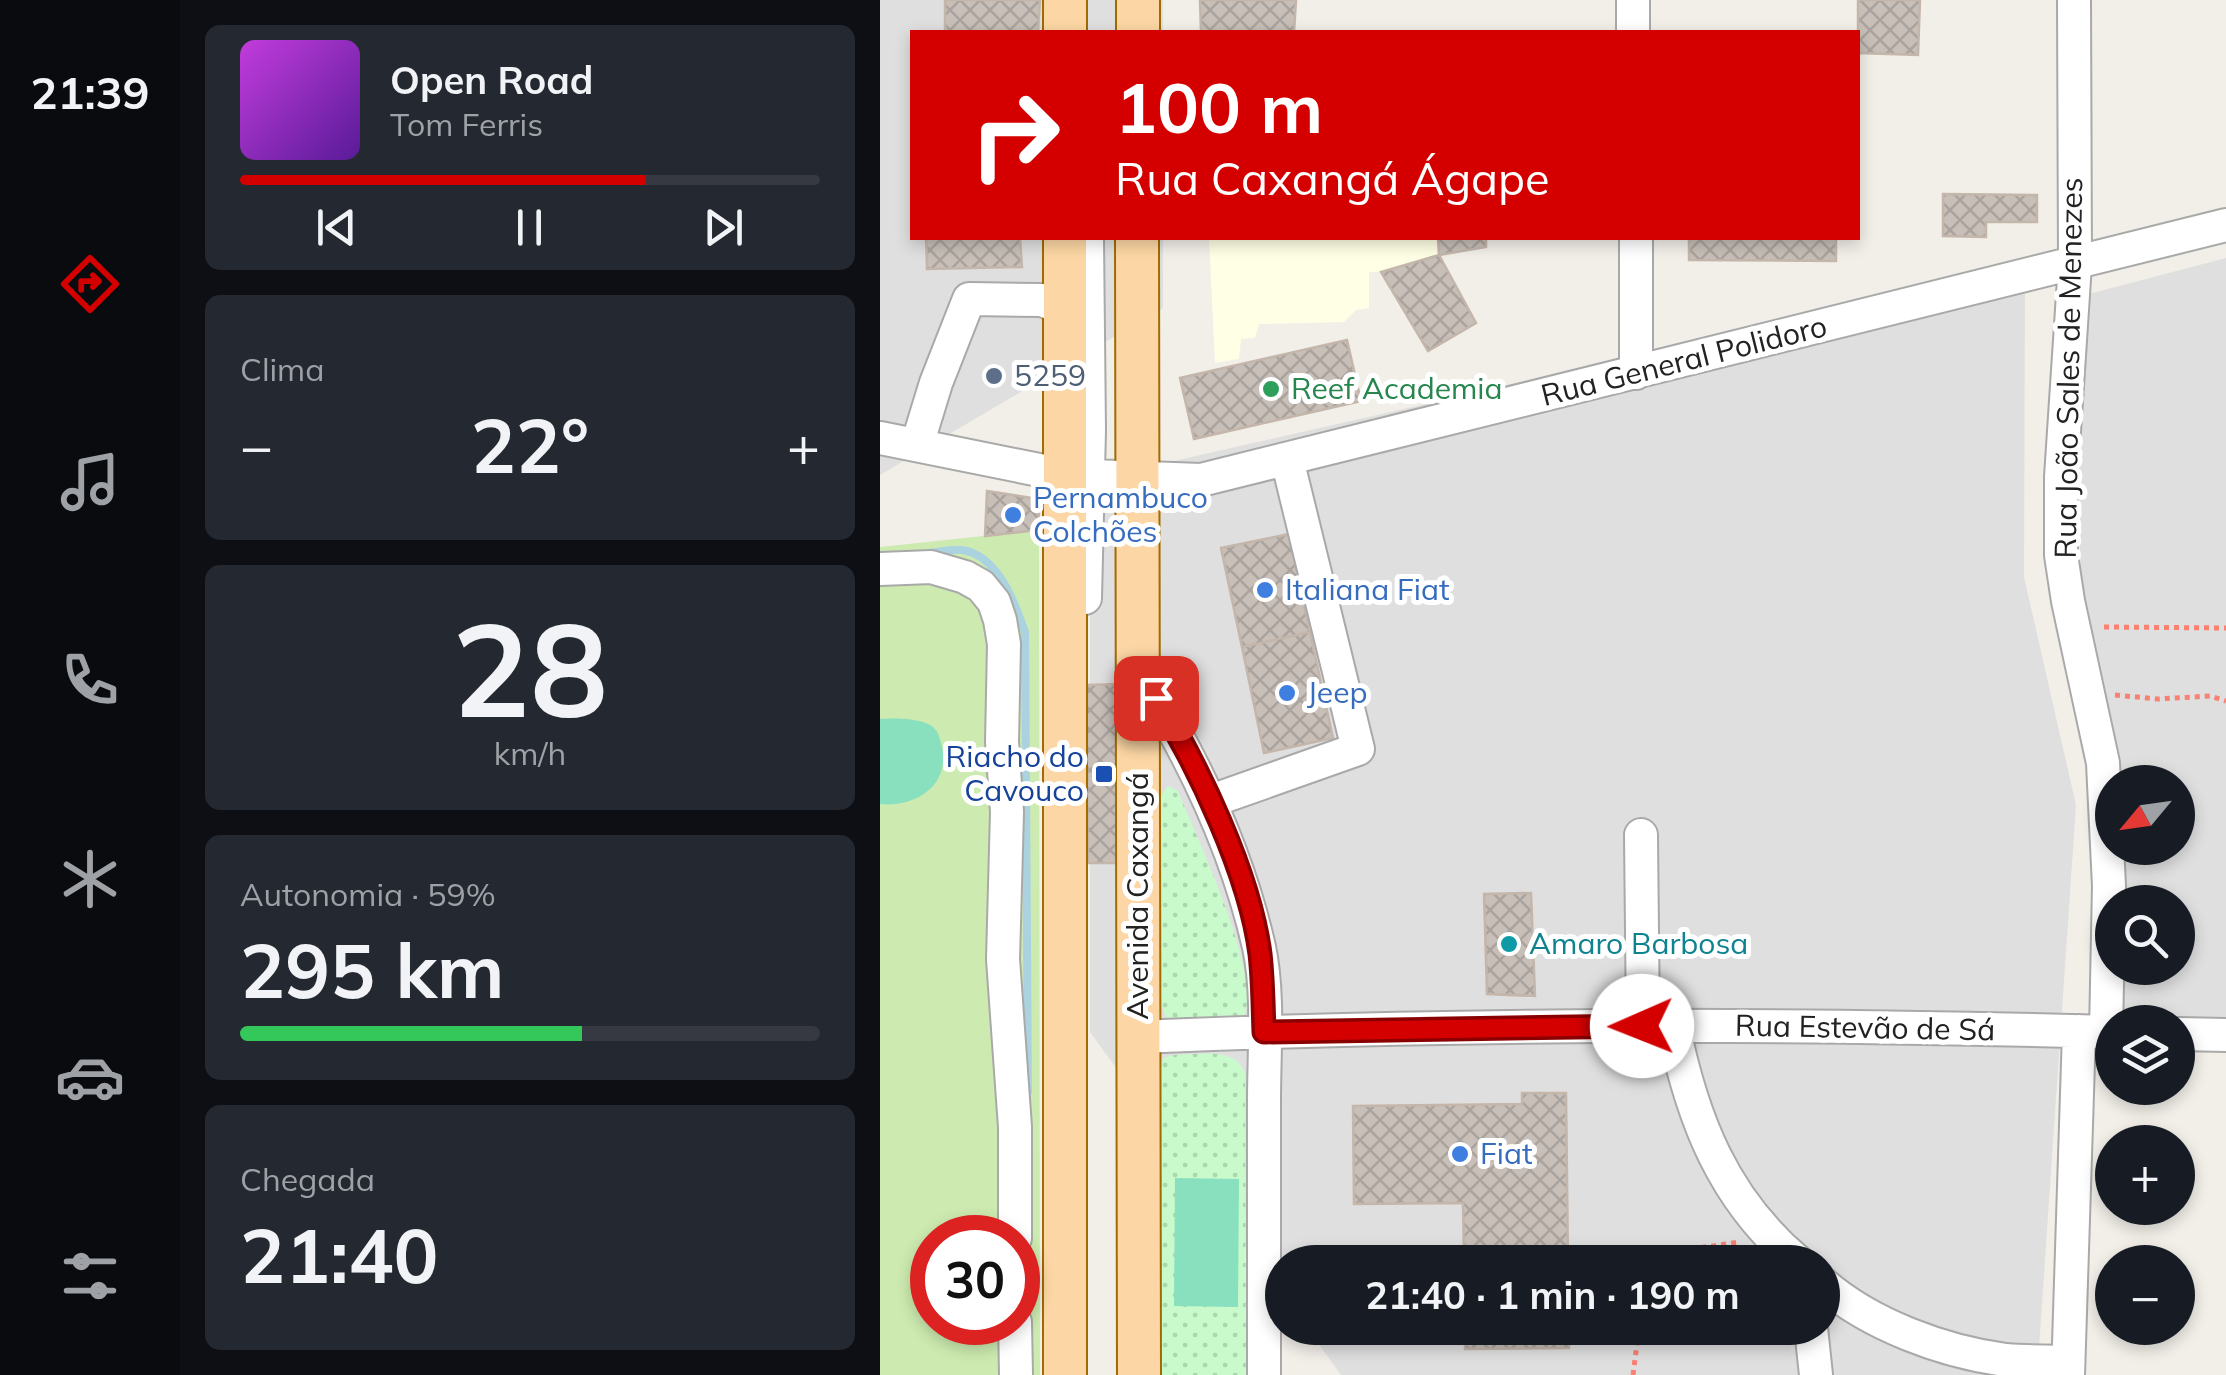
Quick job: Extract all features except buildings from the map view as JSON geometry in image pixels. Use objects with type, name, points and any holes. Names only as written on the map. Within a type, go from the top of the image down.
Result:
[{"type":"main road","points":[[1066,0],[1066,30]]},
{"type":"main road","points":[[1138,0],[1138,30]]},
{"type":"main road","points":[[1065,240],[1065,308],[1076,477],[1065,1375]]},
{"type":"main road","name":"Avenida Caxangá","points":[[1138,240],[1132,480],[1137,668],[1139,1375]]},
{"type":"street","points":[[1085,0],[1085,30]]},
{"type":"street","points":[[1123,0],[1123,30]]},
{"type":"street","points":[[1633,0],[1633,30]]},
{"type":"street","name":"Rua João Sales de Menezes","points":[[2074,0],[2075,264],[2061,477],[2061,555],[2103,763],[2107,828],[2100,1005]]},
{"type":"street","name":"Rua General Polidoro","points":[[880,438],[1076,477],[1201,480],[2226,225]]},
{"type":"street","points":[[1086,1375],[1083,646],[1076,477],[1087,240]]},
{"type":"street","points":[[1123,240],[1132,480],[1124,1375]]},
{"type":"street","points":[[1636,240],[1636,373]]},
{"type":"street","points":[[917,445],[969,299],[1042,300],[1065,308]]},
{"type":"street","points":[[1211,801],[1358,749],[1287,459]]},
{"type":"street","points":[[880,569],[931,567],[966,577],[981,586],[994,602],[1000,620],[1004,644],[1002,742],[1007,812],[1003,959],[1015,1127],[1015,1215]]},
{"type":"street","points":[[1137,668],[1174,728],[1211,801],[1242,883],[1260,952],[1264,1032],[1264,1375]]},
{"type":"street","points":[[1641,835],[1658,1026],[1709,1146],[1742,1201],[1780,1245]]},
{"type":"street","name":"Rua Estevão de Sá","points":[[1138,1037],[1658,1026],[2095,1032]]},
{"type":"street","points":[[2195,1034],[2226,1035]]},
{"type":"street","name":"Rua João Sales de Menezes","points":[[2068,1369],[2095,1075]]},
{"type":"street","points":[[1840,1297],[1885,1323],[1943,1346],[2068,1369]]},
{"type":"street","points":[[1016,1345],[1016,1375]]},
{"type":"street","points":[[1813,1345],[1816,1375]]},
{"type":"path","points":[[2073,626],[2226,628]]},
{"type":"path","points":[[2089,696],[2210,696],[2226,701]]},
{"type":"path","points":[[1721,1245],[1772,1238]]},
{"type":"path","points":[[1633,1375],[1637,1345]]},
{"type":"shaded area","points":[[880,0],[1163,0],[1163,30],[910,30],[910,240],[1163,240],[1163,308],[880,475]]},
{"type":"shaded area","points":[[1209,240],[1438,240],[1439,255],[1369,272],[1369,308],[1356,310],[1344,322],[1259,324],[1255,338],[1241,339],[1239,359],[1215,363]]},
{"type":"shaded area","points":[[2226,258],[2226,1025],[2195,1024],[2195,1005],[2114,1005],[2115,985],[2195,985],[2195,885],[2113,885],[2111,865],[2195,865],[2195,765],[2099,765],[2082,622],[2076,398],[2081,296]]},
{"type":"shaded area","points":[[2025,268],[2024,577],[2076,805],[2039,1348],[2049,1375],[1341,1375],[1319,1345],[1840,1345],[1840,1245],[1265,1245],[1265,1272],[1090,1032],[1090,480]]},
{"type":"green space","points":[[1039,530],[1040,1215],[910,1215],[910,1345],[1040,1345],[1040,1375],[880,1375],[880,547]]},
{"type":"green space","points":[[880,719],[923,722],[934,728],[941,743],[942,770],[937,781],[907,802],[880,804]]},
{"type":"green space","points":[[1168,786],[1178,791],[1237,940],[1245,972],[1247,999],[1243,1018],[1167,1021],[1160,1000],[1160,797]]},
{"type":"green space","points":[[1225,1055],[1240,1064],[1245,1073],[1246,1375],[1161,1375],[1161,1065],[1164,1058]]},
{"type":"green space","points":[[1175,1178],[1239,1179],[1238,1307],[1174,1306]]},
{"type":"waterway","points":[[929,553],[962,550],[986,561],[1003,582],[1025,632],[1028,1092]]},
{"type":"place","name":"5259","points":[[994,376]]},
{"type":"place","name":"Reef Academia","points":[[1271,389]]},
{"type":"place","name":"Pernambuco Colchões","points":[[1013,515]]},
{"type":"place","name":"Italiana Fiat","points":[[1265,590]]},
{"type":"place","name":"Jeep","points":[[1287,693]]},
{"type":"place","name":"Riacho do Cavouco","points":[[1104,774]]},
{"type":"place","name":"Amaro Barbosa","points":[[1509,944]]},
{"type":"place","name":"Fiat","points":[[1460,1154]]},
{"type":"route","points":[[1156,698],[1214,807],[1242,883],[1260,952],[1264,1032],[1642,1026]]}]
